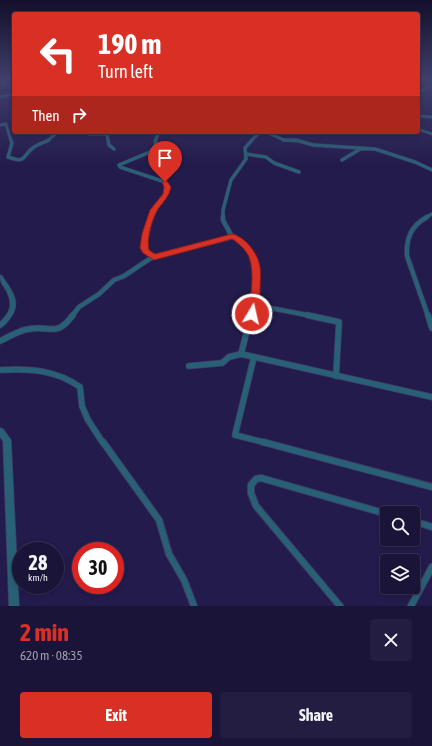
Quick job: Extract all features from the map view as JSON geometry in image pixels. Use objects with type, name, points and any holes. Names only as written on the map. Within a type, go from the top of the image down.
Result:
[{"type":"street","points":[[420,116],[432,117]]},
{"type":"street","points":[[0,125],[6,124],[12,144],[8,157],[19,161],[24,159],[33,148],[56,134]]},
{"type":"street","points":[[420,130],[432,134]]},
{"type":"street","points":[[84,134],[107,134],[109,145],[114,149]]},
{"type":"street","points":[[154,257],[146,252],[144,248],[145,234],[154,210],[163,200],[168,187],[165,182],[137,174],[120,167],[119,165],[150,152],[155,146],[155,141],[158,134]]},
{"type":"street","points":[[228,238],[231,235],[223,220],[223,210],[231,180],[246,159],[245,148],[258,134]]},
{"type":"street","points":[[270,134],[284,140],[296,140],[313,145],[375,149],[415,162],[432,170]]},
{"type":"street","points":[[342,160],[362,148]]},
{"type":"street","points":[[246,154],[266,157],[274,163],[299,172]]},
{"type":"street","points":[[432,214],[419,221],[412,228],[407,238],[406,246],[407,256],[432,328]]},
{"type":"street","points":[[0,341],[28,329],[64,328],[79,307],[99,294],[114,280],[124,276],[154,257],[232,236],[237,238],[245,245],[256,266],[255,305],[240,354]]},
{"type":"street","points":[[0,277],[14,303],[13,310],[9,318],[0,326]]},
{"type":"street","points":[[255,305],[339,322],[336,376]]},
{"type":"street","points":[[189,366],[222,363],[229,357],[240,354],[432,397]]},
{"type":"street","points":[[254,357],[234,435],[432,487]]},
{"type":"street","points":[[0,370],[36,370],[71,379],[80,387],[82,406],[88,420],[114,460],[158,520],[169,554],[184,580],[194,606]]},
{"type":"street","points":[[0,431],[7,440],[14,606]]},
{"type":"street","points":[[340,606],[256,506],[250,492],[252,482],[256,478],[261,478],[380,512]]},
{"type":"street","points":[[420,523],[432,527]]},
{"type":"street","points":[[412,606],[432,567]]},
{"type":"route","points":[[165,182],[168,187],[166,195],[154,210],[145,234],[144,248],[146,252],[154,257],[232,236],[237,238],[245,245],[256,266],[255,305],[252,314]]}]
